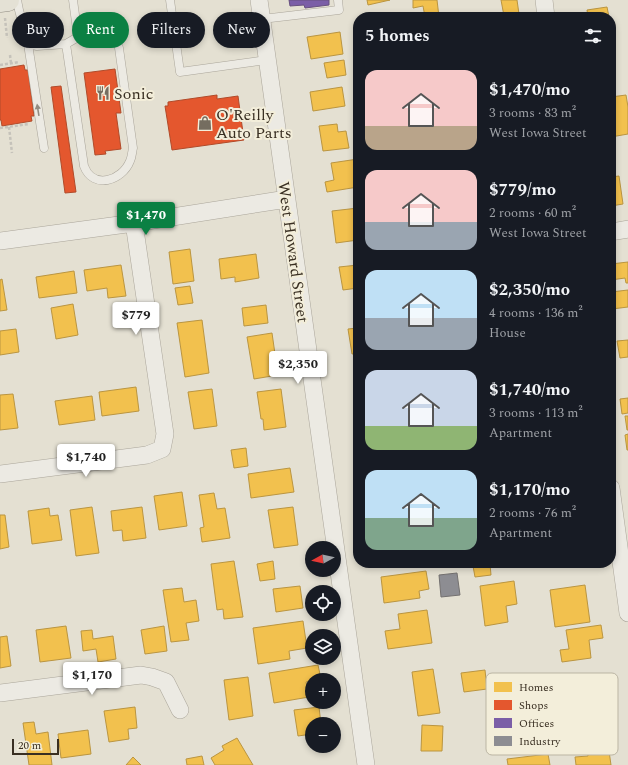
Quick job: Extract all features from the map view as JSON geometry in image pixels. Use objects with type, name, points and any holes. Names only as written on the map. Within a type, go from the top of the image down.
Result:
[{"type":"street","name":"West Howard Street","points":[[259,0],[261,12]]},
{"type":"street","points":[[544,0],[545,12]]},
{"type":"street","name":"West Howard Street","points":[[266,48],[366,765]]},
{"type":"street","points":[[0,241],[134,223],[287,199]]},
{"type":"street","points":[[0,474],[147,455],[162,449],[165,434],[134,223]]},
{"type":"street","points":[[616,231],[628,229]]},
{"type":"street","points":[[616,514],[624,555],[628,612]]},
{"type":"street","points":[[0,693],[141,675],[152,676],[166,682],[180,710]]},
{"type":"lane","points":[[17,0],[20,12]]},
{"type":"lane","points":[[73,0],[75,12]]},
{"type":"lane","points":[[170,0],[180,72],[267,60]]},
{"type":"lane","points":[[270,18],[339,10],[338,0]]},
{"type":"lane","points":[[72,40],[66,44],[84,166],[86,173],[92,178],[101,181],[108,180],[124,171],[130,161],[133,148],[119,48]]},
{"type":"lane","points":[[29,48],[44,148]]},
{"type":"path","points":[[4,4],[7,38]]},
{"type":"path","points":[[10,55],[11,63]]},
{"type":"path","points":[[0,65],[20,62]]},
{"type":"path","points":[[0,128],[31,124]]},
{"type":"path","points":[[9,126],[12,153]]},
{"type":"building: Homes","points":[[367,0],[390,0],[368,5]]},
{"type":"building: Homes","points":[[413,0],[437,0],[438,12],[424,12],[423,6],[413,8]]},
{"type":"building: Homes","points":[[501,0],[517,0],[519,12],[503,12]]},
{"type":"building: Homes","points":[[607,7],[608,12],[587,12],[587,10]]},
{"type":"building: Homes","points":[[340,32],[343,54],[311,59],[307,37]]},
{"type":"building: Homes","points":[[344,60],[346,75],[327,78],[324,63]]},
{"type":"building: Homes","points":[[342,87],[345,106],[313,111],[310,92]]},
{"type":"building: Homes","points":[[626,95],[628,107],[628,134],[616,136],[616,96]]},
{"type":"building: Homes","points":[[337,124],[338,132],[346,131],[349,148],[323,151],[319,126]]},
{"type":"building: Homes","points":[[353,160],[353,188],[327,192],[325,182],[334,180],[331,163]]},
{"type":"building: Homes","points":[[616,176],[619,176],[623,204],[616,205]]},
{"type":"building: Homes","points":[[353,209],[353,241],[336,243],[332,211]]},
{"type":"building: Homes","points":[[190,249],[194,281],[173,284],[169,252]]},
{"type":"building: Homes","points":[[256,254],[259,278],[235,282],[235,277],[221,279],[219,259]]},
{"type":"building: Homes","points":[[628,262],[628,283],[626,283],[625,278],[616,279],[616,263]]},
{"type":"building: Homes","points":[[121,265],[126,296],[108,298],[107,288],[87,291],[84,270]]},
{"type":"building: Homes","points":[[353,266],[353,289],[343,290],[339,267]]},
{"type":"building: Homes","points":[[74,271],[77,293],[39,298],[36,277]]},
{"type":"building: Homes","points":[[2,279],[7,310],[0,311],[0,280]]},
{"type":"building: Homes","points":[[190,286],[193,303],[178,305],[175,288]]},
{"type":"building: Homes","points":[[628,290],[628,307],[616,308],[616,291]]},
{"type":"building: Homes","points":[[73,304],[78,335],[56,339],[51,308]]},
{"type":"building: Homes","points":[[266,305],[268,323],[244,326],[242,308]]},
{"type":"building: Homes","points":[[202,320],[209,373],[185,377],[177,323]]},
{"type":"building: Homes","points":[[353,328],[353,354],[352,354],[348,329]]},
{"type":"building: Homes","points":[[16,329],[19,352],[0,355],[0,331]]},
{"type":"building: Homes","points":[[272,333],[278,375],[254,379],[247,337]]},
{"type":"building: Homes","points":[[628,340],[628,357],[620,358],[617,341]]},
{"type":"building: Homes","points":[[136,387],[139,411],[102,416],[99,392]]},
{"type":"building: Homes","points":[[212,389],[217,426],[194,429],[188,392]]},
{"type":"building: Homes","points":[[281,389],[286,427],[264,430],[257,392]]},
{"type":"building: Homes","points":[[13,394],[18,428],[0,430],[0,395]]},
{"type":"building: Homes","points":[[92,396],[95,420],[59,425],[55,401]]},
{"type":"building: Homes","points":[[628,398],[628,413],[622,414],[620,399]]},
{"type":"building: Homes","points":[[625,416],[628,416],[628,430],[627,430]]},
{"type":"building: Homes","points":[[628,434],[628,450],[627,450],[625,435]]},
{"type":"building: Homes","points":[[246,448],[248,466],[234,468],[231,450]]},
{"type":"building: Homes","points":[[290,468],[294,492],[251,498],[248,474]]},
{"type":"building: Homes","points":[[182,492],[187,526],[159,530],[154,496]]},
{"type":"building: Homes","points":[[214,493],[217,509],[225,508],[230,538],[202,542],[200,528],[204,527],[199,495]]},
{"type":"building: Homes","points":[[92,507],[99,553],[76,556],[70,510]]},
{"type":"building: Homes","points":[[142,507],[146,538],[123,541],[122,530],[113,531],[111,511]]},
{"type":"building: Homes","points":[[293,507],[298,545],[274,548],[268,510]]},
{"type":"building: Homes","points":[[49,508],[50,516],[58,515],[62,540],[32,544],[28,511]]},
{"type":"building: Homes","points":[[0,515],[5,515],[9,547],[0,549]]},
{"type":"building: Homes","points":[[234,561],[243,617],[224,619],[223,609],[217,610],[211,564]]},
{"type":"building: Homes","points":[[273,561],[275,579],[260,581],[257,564]]},
{"type":"building: Homes","points":[[473,568],[490,568],[491,575],[475,577]]},
{"type":"building: Homes","points":[[426,571],[429,589],[419,591],[420,598],[384,603],[381,577]]},
{"type":"building: Homes","points":[[514,581],[517,604],[506,606],[508,622],[485,626],[480,586]]},
{"type":"building: Homes","points":[[585,585],[590,622],[555,627],[550,590]]},
{"type":"building: Homes","points":[[300,586],[303,608],[276,612],[273,589]]},
{"type":"building: Homes","points":[[182,588],[184,602],[196,600],[199,621],[186,623],[189,640],[171,642],[163,590]]},
{"type":"building: Homes","points":[[427,610],[432,643],[388,649],[385,631],[400,629],[398,614]]},
{"type":"building: Homes","points":[[303,621],[305,648],[289,651],[290,659],[258,664],[253,628]]},
{"type":"building: Homes","points":[[601,625],[603,638],[589,640],[591,658],[562,662],[560,650],[569,649],[566,630]]},
{"type":"building: Homes","points":[[66,626],[71,658],[40,662],[36,630]]},
{"type":"building: Homes","points":[[164,626],[167,651],[145,654],[141,630]]},
{"type":"building: Homes","points":[[92,630],[93,639],[113,636],[116,659],[98,662],[96,649],[83,651],[81,631]]},
{"type":"building: Homes","points":[[7,636],[11,666],[0,668],[0,637]]},
{"type":"building: Homes","points":[[318,665],[320,673],[305,673],[305,698],[274,703],[269,673]]},
{"type":"building: Homes","points":[[433,669],[440,713],[418,716],[412,672]]},
{"type":"building: Homes","points":[[485,670],[486,689],[464,692],[461,673]]},
{"type":"building: Homes","points":[[248,677],[253,716],[229,720],[224,680]]},
{"type":"building: Homes","points":[[135,707],[137,728],[128,729],[129,739],[109,742],[104,711]]},
{"type":"building: Homes","points":[[319,709],[320,717],[305,717],[305,735],[298,736],[294,710]]},
{"type":"building: Homes","points":[[34,722],[36,734],[48,732],[52,765],[29,765],[23,723]]},
{"type":"building: Homes","points":[[422,725],[443,726],[442,751],[421,751]]},
{"type":"building: Homes","points":[[88,730],[91,754],[61,758],[58,734]]},
{"type":"building: Homes","points":[[237,738],[253,765],[215,765],[211,758],[224,750],[222,746]]},
{"type":"building: Homes","points":[[548,755],[550,765],[508,765],[507,759]]},
{"type":"building: Homes","points":[[610,755],[611,765],[576,765],[575,757]]},
{"type":"building: Homes","points":[[202,756],[204,765],[187,765],[186,759]]},
{"type":"building: Homes","points":[[133,757],[141,765],[126,765]]},
{"type":"building: Shops","points":[[24,65],[25,70],[28,70],[34,116],[31,116],[32,121],[2,126],[0,120],[0,69]]},
{"type":"building: Shops","name":"Sonic","points":[[115,69],[121,113],[116,113],[121,149],[105,151],[106,154],[95,155],[84,73]]},
{"type":"building: Shops","points":[[61,86],[76,192],[65,193],[51,87]]},
{"type":"building: Shops","name":"O'Reilly Auto Parts","points":[[217,95],[217,99],[238,96],[244,140],[172,150],[165,106],[168,106],[168,102]]},
{"type":"building: Offices","points":[[289,0],[329,0],[329,5],[305,8],[304,5],[290,6]]},
{"type":"building: Industry","points":[[457,573],[460,595],[441,597],[439,575]]},
{"type":"place","name":"Sonic","points":[[103,93]]},
{"type":"place","name":"O'Reilly Auto Parts","points":[[205,123]]}]
